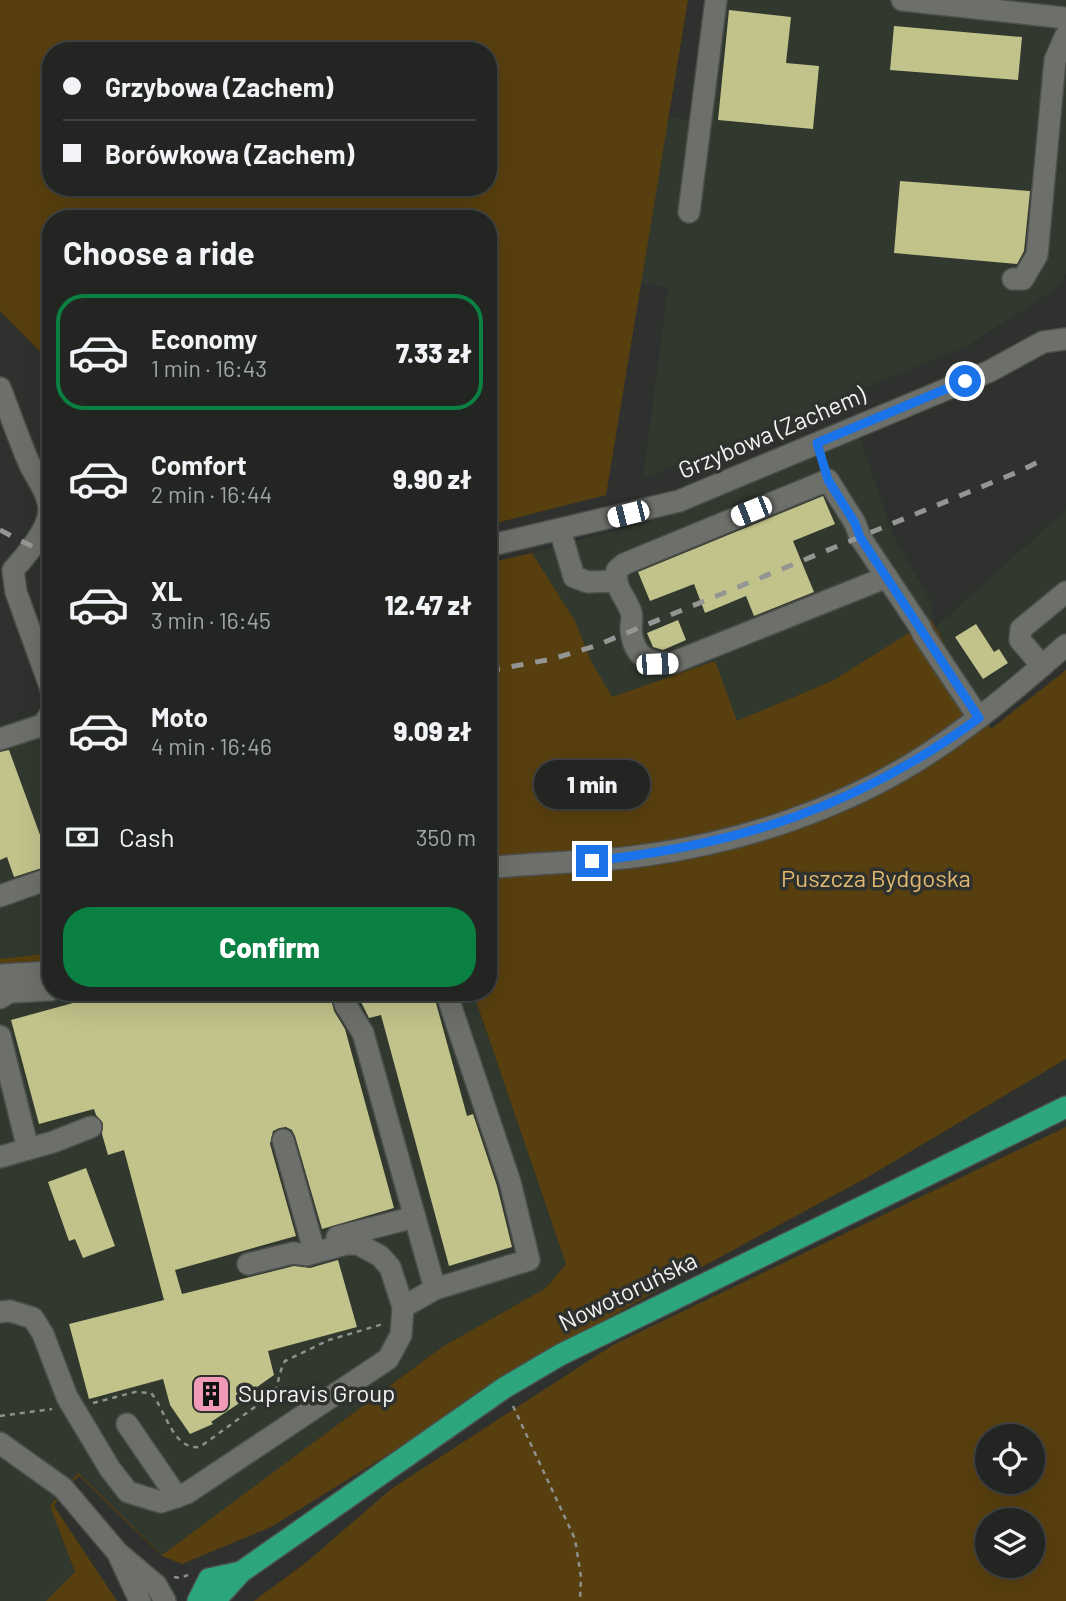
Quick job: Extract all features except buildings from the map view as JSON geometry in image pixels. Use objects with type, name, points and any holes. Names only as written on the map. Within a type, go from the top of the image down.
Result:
[{"type":"main road","name":"Nowotoruńska","points":[[205,1601],[220,1595],[241,1572],[504,1388],[560,1355],[1066,1107]]},
{"type":"main road","name":"Nowotoruńska","points":[[198,1601],[209,1579],[241,1572]]},
{"type":"lane","points":[[689,212],[716,0]]},
{"type":"lane","points":[[902,0],[1066,18]]},
{"type":"lane","points":[[1013,279],[1023,279],[1037,255],[1055,60],[1066,35]]},
{"type":"lane","name":"Grzybowa (Zachem)","points":[[497,544],[679,501],[989,371],[1043,342],[1066,339]]},
{"type":"lane","points":[[0,388],[42,486]]},
{"type":"lane","points":[[0,423],[19,436]]},
{"type":"lane","points":[[817,443],[828,480],[855,523],[860,537],[979,718]]},
{"type":"lane","points":[[828,480],[624,564],[617,570],[615,581],[632,614],[631,631],[638,651],[646,661],[657,664],[672,663],[887,577]]},
{"type":"lane","points":[[42,530],[30,552],[13,570],[16,592],[42,664]]},
{"type":"lane","points":[[560,530],[575,577],[588,582],[615,581]]},
{"type":"lane","points":[[1042,666],[1020,640],[1021,629],[1066,592]]},
{"type":"lane","points":[[497,868],[647,855],[720,841],[769,827],[850,795],[914,762],[979,718],[1066,645]]},
{"type":"lane","points":[[0,739],[42,725]]},
{"type":"lane","points":[[0,897],[42,881]]},
{"type":"lane","points":[[0,975],[42,973]]},
{"type":"lane","points":[[0,998],[9,992],[42,990]]},
{"type":"lane","points":[[344,1001],[363,1033],[435,1289]]},
{"type":"lane","points":[[402,1314],[435,1289],[529,1260],[510,1182],[449,1001]]},
{"type":"lane","points":[[0,1036],[27,1149]]},
{"type":"lane","points":[[0,1157],[53,1142],[91,1127]]},
{"type":"lane","points":[[0,1312],[10,1311],[33,1318],[43,1334],[73,1407],[110,1469],[128,1492],[161,1502],[187,1493],[388,1359],[401,1335],[402,1314],[390,1267],[358,1244],[346,1244],[307,1255],[302,1248],[283,1140]]},
{"type":"lane","points":[[248,1264],[415,1217]]},
{"type":"lane","points":[[127,1424],[177,1497]]},
{"type":"lane","points":[[0,1443],[63,1488],[118,1553],[156,1585],[165,1601]]},
{"type":"lane","points":[[118,1553],[140,1601]]},
{"type":"path","points":[[0,1416],[73,1407],[135,1392],[151,1394],[180,1441],[193,1448],[200,1447],[274,1393],[285,1361],[329,1340],[402,1314]]},
{"type":"path","points":[[504,1388],[575,1539],[581,1577],[580,1601]]},
{"type":"shaded area","points":[[705,0],[1066,0],[1066,273],[1056,289],[967,346],[643,479],[668,287],[586,274],[610,109],[690,120]]},
{"type":"shaded area","points":[[859,436],[893,534],[934,608],[931,619],[875,657],[834,680],[737,721],[714,661],[611,698],[592,663],[575,621],[532,553],[654,520]]},
{"type":"shaded area","points":[[1066,510],[1066,631],[980,701],[932,630]]},
{"type":"shaded area","points":[[42,710],[42,954],[0,959],[0,727]]},
{"type":"shaded area","points":[[0,985],[42,991],[42,1001],[476,1001],[566,1264],[546,1288],[442,1347],[162,1555],[78,1473],[50,1506],[75,1572],[46,1601],[0,1601]]},
{"type":"green space","points":[[0,0],[688,0],[606,495],[497,523],[497,210],[42,210],[42,354],[0,311]]},
{"type":"green space","name":"Puszcza Bydgoska","points":[[532,553],[575,621],[592,663],[612,697],[715,661],[737,721],[834,680],[931,619],[991,729],[1066,670],[1066,1059],[866,1178],[615,1314],[271,1527],[182,1564],[162,1556],[79,1476],[65,1488],[78,1473],[162,1555],[442,1347],[546,1288],[566,1264],[476,1001],[497,1001],[497,561]]},
{"type":"green space","points":[[42,954],[42,984],[0,985],[0,959]]},
{"type":"green space","points":[[1066,1127],[1066,1601],[254,1601],[308,1561],[391,1489],[613,1345]]},
{"type":"green space","points":[[62,1492],[54,1506],[117,1601],[46,1601],[75,1572],[50,1506]]},
{"type":"railway","points":[[497,669],[552,659],[595,646],[1042,460]]},
{"type":"railway","points":[[0,530],[42,551]]},
{"type":"place","name":"Supravis Group","points":[[211,1394]]},
{"type":"route","points":[[592,861],[647,855],[720,841],[799,817],[850,795],[914,762],[979,718],[860,537],[855,523],[828,480],[817,443],[965,381]]}]
